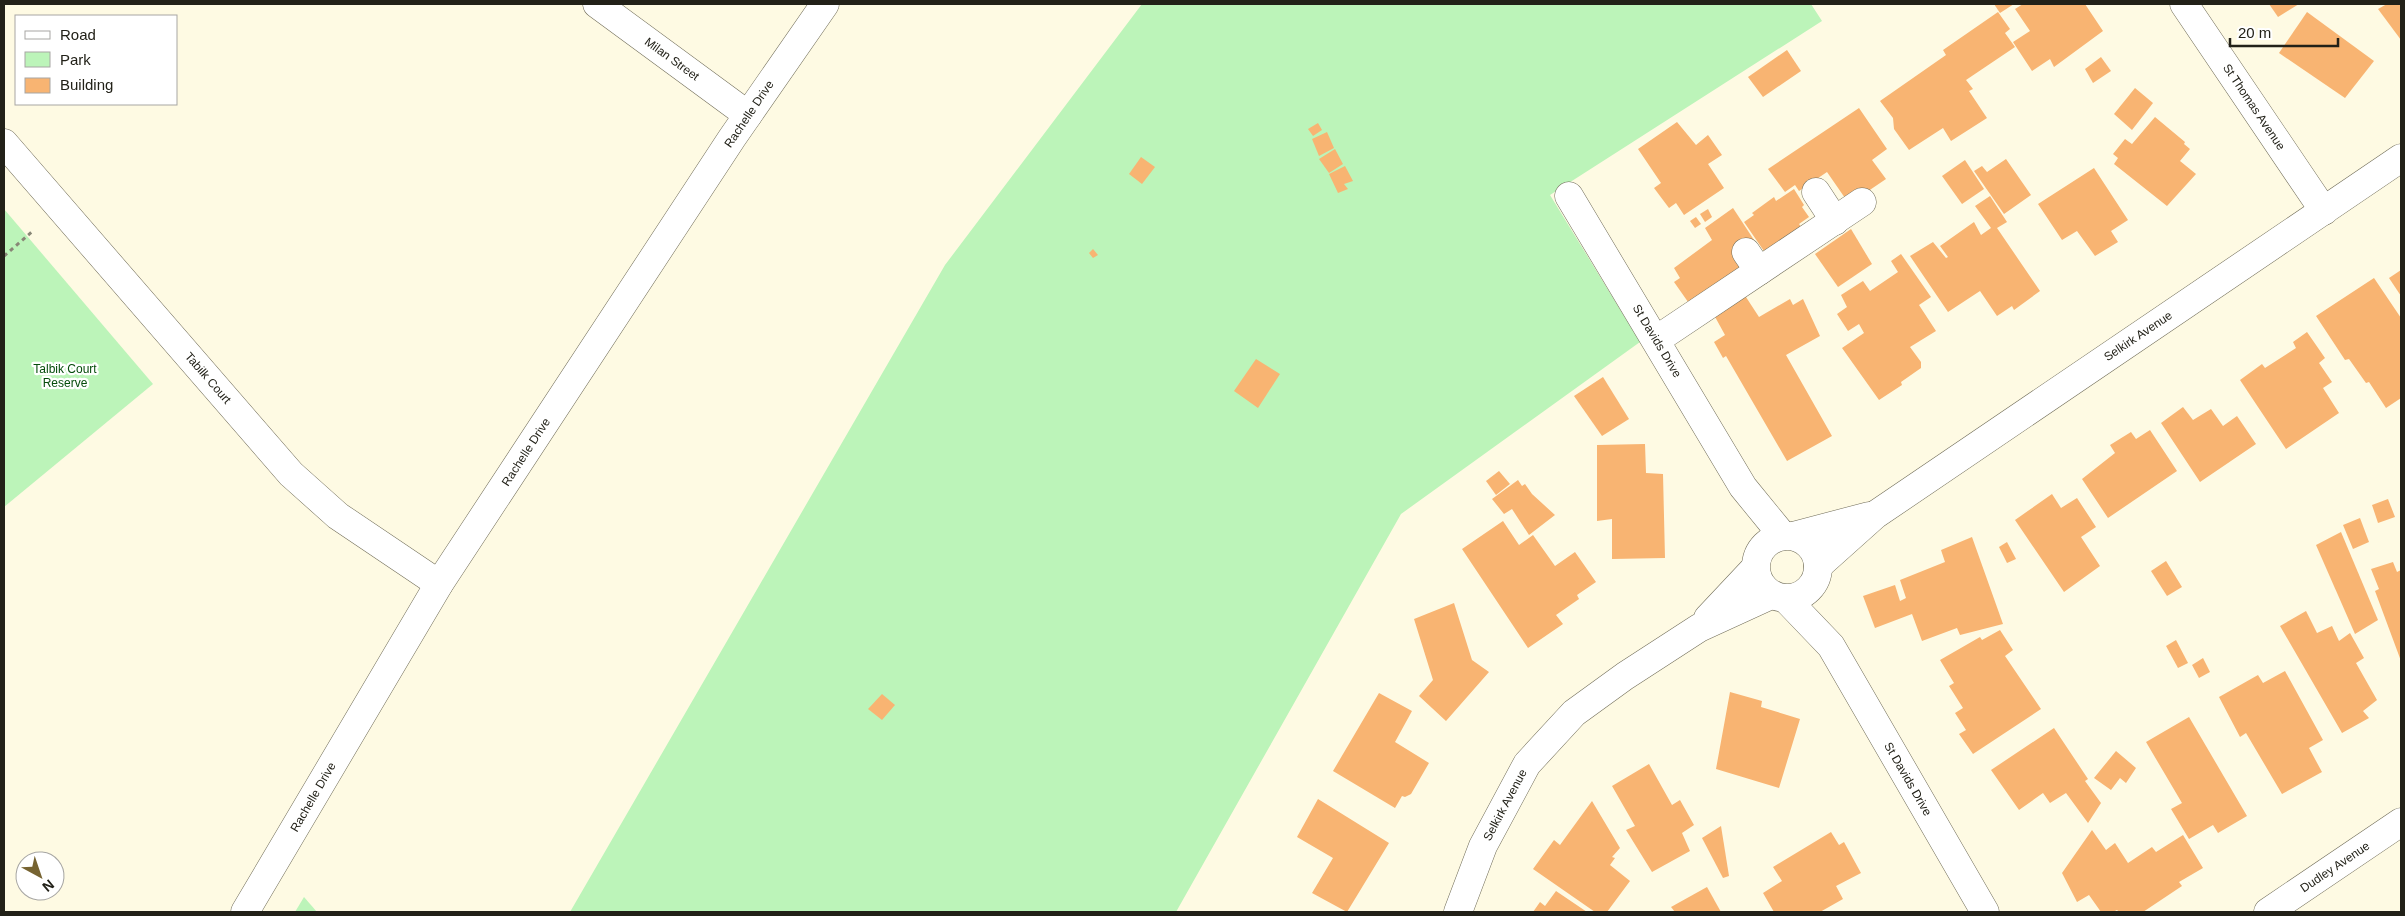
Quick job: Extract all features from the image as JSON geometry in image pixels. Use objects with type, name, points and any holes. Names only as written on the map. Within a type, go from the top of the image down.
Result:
[{"type":"street","name":"Milan Street","points":[[597,4],[748,115]]},
{"type":"street","name":"Rachelle Drive","points":[[245,912],[439,584],[748,115],[825,4]]},
{"type":"street","name":"St Thomas Avenue","points":[[2184,4],[2324,211]]},
{"type":"street","name":"Tabilk Court","points":[[4,143],[291,474],[338,516],[439,584]]},
{"type":"street","name":"Selkirk Avenue","points":[[1817,573],[1875,515],[2401,158]]},
{"type":"street","points":[[1816,192],[1835,220]]},
{"type":"street","name":"St Davids Drive","points":[[1569,196],[1743,487],[1788,536]]},
{"type":"street","points":[[1656,340],[1752,262],[1835,220],[1862,202]]},
{"type":"street","name":"St Davids Drive","points":[[1743,487],[1757,560]]},
{"type":"street","name":"Selkirk Avenue","points":[[1788,536],[1875,515]]},
{"type":"street","points":[[1788,536],[1806,542],[1815,553],[1817,573],[1803,594],[1778,597],[1759,584],[1757,560],[1770,541],[1788,536]]},
{"type":"street","name":"Selkirk Avenue","points":[[1698,628],[1757,560]]},
{"type":"street","name":"St Davids Drive","points":[[1817,573],[1831,646]]},
{"type":"street","name":"Selkirk Avenue","points":[[1458,912],[1483,846],[1527,764],[1574,713],[1625,676],[1698,628],[1778,597]]},
{"type":"street","name":"St Davids Drive","points":[[1778,597],[1831,646],[1985,912]]},
{"type":"street","name":"Dudley Avenue","points":[[2268,912],[2401,822]]},
{"type":"path","points":[[4,256],[34,230]]},
{"type":"green space","points":[[1142,4],[1811,4],[1822,21],[1550,195],[1640,342],[1401,514],[1176,912],[570,912],[945,265]]},
{"type":"green space","name":"Talbik Court Reserve","points":[[4,209],[153,384],[4,507]]},
{"type":"green space","points":[[304,897],[317,912],[295,912]]},
{"type":"building","points":[[1994,4],[2014,4],[2000,13]]},
{"type":"building","points":[[2023,4],[2085,4],[2103,31],[2054,67],[2050,59],[2032,71],[2013,42],[2030,31],[2015,9]]},
{"type":"building","points":[[2269,4],[2299,4],[2278,17]]},
{"type":"building","points":[[2387,4],[2401,4],[2401,40],[2378,9]]},
{"type":"building","points":[[1998,12],[2010,29],[2005,33],[2015,47],[1966,80],[1973,89],[1969,91],[1987,118],[1951,141],[1943,128],[1909,150],[1894,129],[1893,118],[1880,101],[1946,55],[1943,50]]},
{"type":"building","points":[[2307,12],[2374,61],[2345,98],[2279,53]]},
{"type":"building","points":[[1787,50],[1801,71],[1763,97],[1748,77]]},
{"type":"building","points":[[2101,57],[2111,71],[2093,83],[2085,69]]},
{"type":"building","points":[[2135,88],[2153,103],[2132,130],[2114,114]]},
{"type":"building","points":[[1859,108],[1887,149],[1872,160],[1886,179],[1855,200],[1845,198],[1827,172],[1799,191],[1795,185],[1785,192],[1768,169]]},
{"type":"building","points":[[2155,117],[2185,142],[2184,144],[2190,149],[2180,161],[2196,174],[2167,206],[2114,164],[2118,158],[2113,154],[2125,139],[2132,144]]},
{"type":"building","points":[[1677,122],[1696,145],[1708,135],[1722,155],[1708,164],[1724,188],[1684,215],[1676,203],[1669,208],[1654,188],[1661,183],[1638,149]]},
{"type":"building","points":[[1318,123],[1322,130],[1313,136],[1308,129]]},
{"type":"building","points":[[1327,132],[1334,148],[1319,156],[1312,139]]},
{"type":"building","points":[[1335,149],[1343,164],[1329,173],[1319,159]]},
{"type":"building","points":[[1141,157],[1155,167],[1142,184],[1129,174]]},
{"type":"building","points":[[2006,159],[2031,195],[2004,214],[1974,171],[1982,166],[1987,172]]},
{"type":"building","points":[[1965,160],[1984,189],[1962,204],[1942,176]]},
{"type":"building","points":[[1345,166],[1353,181],[1344,184],[1348,189],[1338,193],[1329,174]]},
{"type":"building","points":[[2094,168],[2128,220],[2111,231],[2118,242],[2095,256],[2077,231],[2062,240],[2038,204]]},
{"type":"building","points":[[1794,189],[1809,217],[1799,224],[1805,232],[1768,257],[1744,222],[1754,215],[1752,213],[1774,197],[1776,201]]},
{"type":"building","points":[[1990,196],[2007,222],[1997,228],[2040,291],[2014,310],[2012,306],[1997,316],[1980,291],[1948,312],[1910,256],[1933,242],[1946,258],[1948,257],[1940,246],[1974,222],[1981,235],[1991,228],[1975,206]]},
{"type":"building","points":[[1733,208],[1754,240],[1733,254],[1741,269],[1693,309],[1674,282],[1680,278],[1674,268],[1712,240],[1705,228]]},
{"type":"building","points":[[1708,209],[1712,217],[1705,222],[1700,214]]},
{"type":"building","points":[[1696,217],[1701,224],[1695,228],[1690,221]]},
{"type":"building","points":[[1851,229],[1872,264],[1838,287],[1815,254]]},
{"type":"building","points":[[1093,249],[1098,255],[1093,258],[1089,253]]},
{"type":"building","points":[[1901,254],[1931,297],[1919,305],[1936,331],[1910,347],[1921,362],[1921,368],[1901,382],[1902,385],[1879,400],[1842,348],[1864,333],[1859,324],[1848,331],[1837,314],[1847,307],[1841,295],[1863,281],[1870,291],[1898,272],[1891,261]]},
{"type":"building","points":[[2401,270],[2401,296],[2389,278]]},
{"type":"building","points":[[2374,278],[2401,318],[2401,398],[2386,408],[2369,382],[2366,383],[2349,359],[2345,360],[2316,316]]},
{"type":"building","points":[[1744,294],[1759,317],[1790,299],[1793,305],[1803,299],[1820,336],[1786,355],[1832,436],[1787,461],[1726,356],[1723,358],[1714,342],[1725,335],[1714,315]]},
{"type":"building","points":[[2307,332],[2325,358],[2319,363],[2332,382],[2323,388],[2339,413],[2286,449],[2240,380],[2262,364],[2265,368],[2296,348],[2293,342]]},
{"type":"building","points":[[1256,359],[1280,374],[1258,408],[1234,391]]},
{"type":"building","points":[[1603,377],[1629,419],[1602,436],[1574,396]]},
{"type":"building","points":[[2183,407],[2193,420],[2211,409],[2223,426],[2237,416],[2256,444],[2200,482],[2161,423]]},
{"type":"building","points":[[2150,430],[2177,471],[2108,518],[2082,479],[2115,453],[2110,445],[2131,432],[2136,439]]},
{"type":"building","points":[[1645,444],[1646,473],[1663,474],[1665,558],[1612,559],[1612,519],[1597,521],[1597,445]]},
{"type":"building","points":[[1499,471],[1510,484],[1496,495],[1486,481]]},
{"type":"building","points":[[1518,480],[1522,486],[1525,484],[1532,494],[1555,515],[1529,535],[1512,509],[1504,514],[1492,499]]},
{"type":"building","points":[[2052,494],[2061,508],[2077,498],[2096,527],[2081,537],[2100,566],[2064,592],[2015,520]]},
{"type":"building","points":[[2388,499],[2395,517],[2378,523],[2372,505]]},
{"type":"building","points":[[2360,518],[2369,542],[2353,549],[2343,525]]},
{"type":"building","points":[[1503,521],[1519,545],[1533,535],[1555,566],[1575,552],[1596,582],[1577,595],[1579,599],[1556,615],[1563,624],[1528,648],[1462,549]]},
{"type":"building","points":[[2341,532],[2378,620],[2355,634],[2316,545]]},
{"type":"building","points":[[1972,537],[2003,624],[1960,635],[1957,628],[1922,641],[1912,614],[1875,628],[1863,596],[1895,585],[1900,601],[1906,598],[1900,580],[1945,562],[1941,550]]},
{"type":"building","points":[[2007,542],[2016,559],[2007,563],[1999,547]]},
{"type":"building","points":[[2166,561],[2182,587],[2167,596],[2151,571]]},
{"type":"building","points":[[2393,562],[2397,572],[2401,570],[2401,661],[2375,591],[2379,589],[2371,569]]},
{"type":"building","points":[[1454,603],[1472,660],[1489,672],[1446,721],[1419,696],[1433,680],[1414,619]]},
{"type":"building","points":[[2306,611],[2317,633],[2332,626],[2339,641],[2350,633],[2364,658],[2356,663],[2377,700],[2363,711],[2369,718],[2342,733],[2280,626]]},
{"type":"building","points":[[2000,630],[2013,650],[2005,656],[2041,709],[1973,754],[1959,734],[1966,730],[1955,713],[1963,708],[1949,686],[1954,683],[1940,660],[1980,637],[1982,640]]},
{"type":"building","points":[[2176,640],[2188,663],[2178,668],[2166,646]]},
{"type":"building","points":[[2203,658],[2210,672],[2199,678],[2192,665]]},
{"type":"building","points":[[2285,671],[2323,740],[2309,748],[2322,772],[2282,794],[2246,733],[2240,737],[2219,697],[2258,675],[2263,683]]},
{"type":"building","points":[[1730,692],[1762,701],[1761,707],[1800,719],[1779,788],[1716,769]]},
{"type":"building","points":[[1379,693],[1412,711],[1395,742],[1429,763],[1411,794],[1405,797],[1402,796],[1395,808],[1333,771]]},
{"type":"building","points":[[882,694],[895,705],[882,720],[868,709]]},
{"type":"building","points":[[2189,717],[2247,816],[2218,833],[2213,825],[2189,839],[2171,809],[2182,803],[2146,742]]},
{"type":"building","points":[[2054,728],[2088,779],[2085,781],[2101,803],[2088,823],[2066,793],[2050,803],[2043,793],[2019,810],[1991,770]]},
{"type":"building","points":[[2116,751],[2136,768],[2126,783],[2120,778],[2111,790],[2094,778]]},
{"type":"building","points":[[1649,764],[1672,805],[1680,800],[1694,825],[1682,833],[1690,851],[1652,872],[1626,830],[1635,826],[1612,786]]},
{"type":"building","points":[[1318,799],[1389,843],[1347,912],[1312,893],[1333,858],[1297,837]]},
{"type":"building","points":[[1592,801],[1620,848],[1612,857],[1615,858],[1610,865],[1630,881],[1607,912],[1595,912],[1533,869],[1554,840],[1560,845]]},
{"type":"building","points":[[1721,826],[1729,876],[1723,878],[1702,838]]},
{"type":"building","points":[[2092,830],[2106,850],[2115,843],[2128,863],[2152,847],[2156,852],[2183,835],[2203,868],[2179,882],[2182,886],[2143,912],[2119,912],[2117,910],[2101,912],[2089,895],[2077,902],[2062,873]]},
{"type":"building","points":[[1831,832],[1839,845],[1844,842],[1861,873],[1836,886],[1843,899],[1820,912],[1774,912],[1763,893],[1782,881],[1773,867]]},
{"type":"building","points":[[1707,887],[1721,912],[1675,912],[1671,907]]},
{"type":"building","points":[[1556,891],[1587,912],[1533,912],[1540,902],[1545,906]]}]
